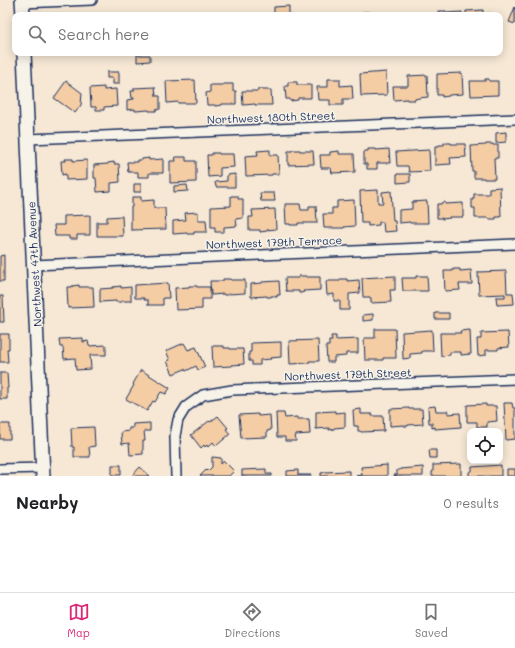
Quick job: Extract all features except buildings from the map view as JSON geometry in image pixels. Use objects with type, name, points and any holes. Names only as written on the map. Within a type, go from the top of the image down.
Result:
[{"type":"main road","name":"Northwest 47th Avenue","points":[[24,56],[43,472]]},
{"type":"street","points":[[22,6],[92,0]]},
{"type":"street","name":"Northwest 180th Street","points":[[28,139],[515,119]]},
{"type":"street","name":"Northwest 179th Terrace","points":[[34,265],[515,244]]},
{"type":"street","name":"Northwest 179th Street","points":[[176,476],[175,436],[178,420],[186,407],[203,395],[232,390],[515,379]]},
{"type":"street","points":[[0,468],[43,472]]}]
